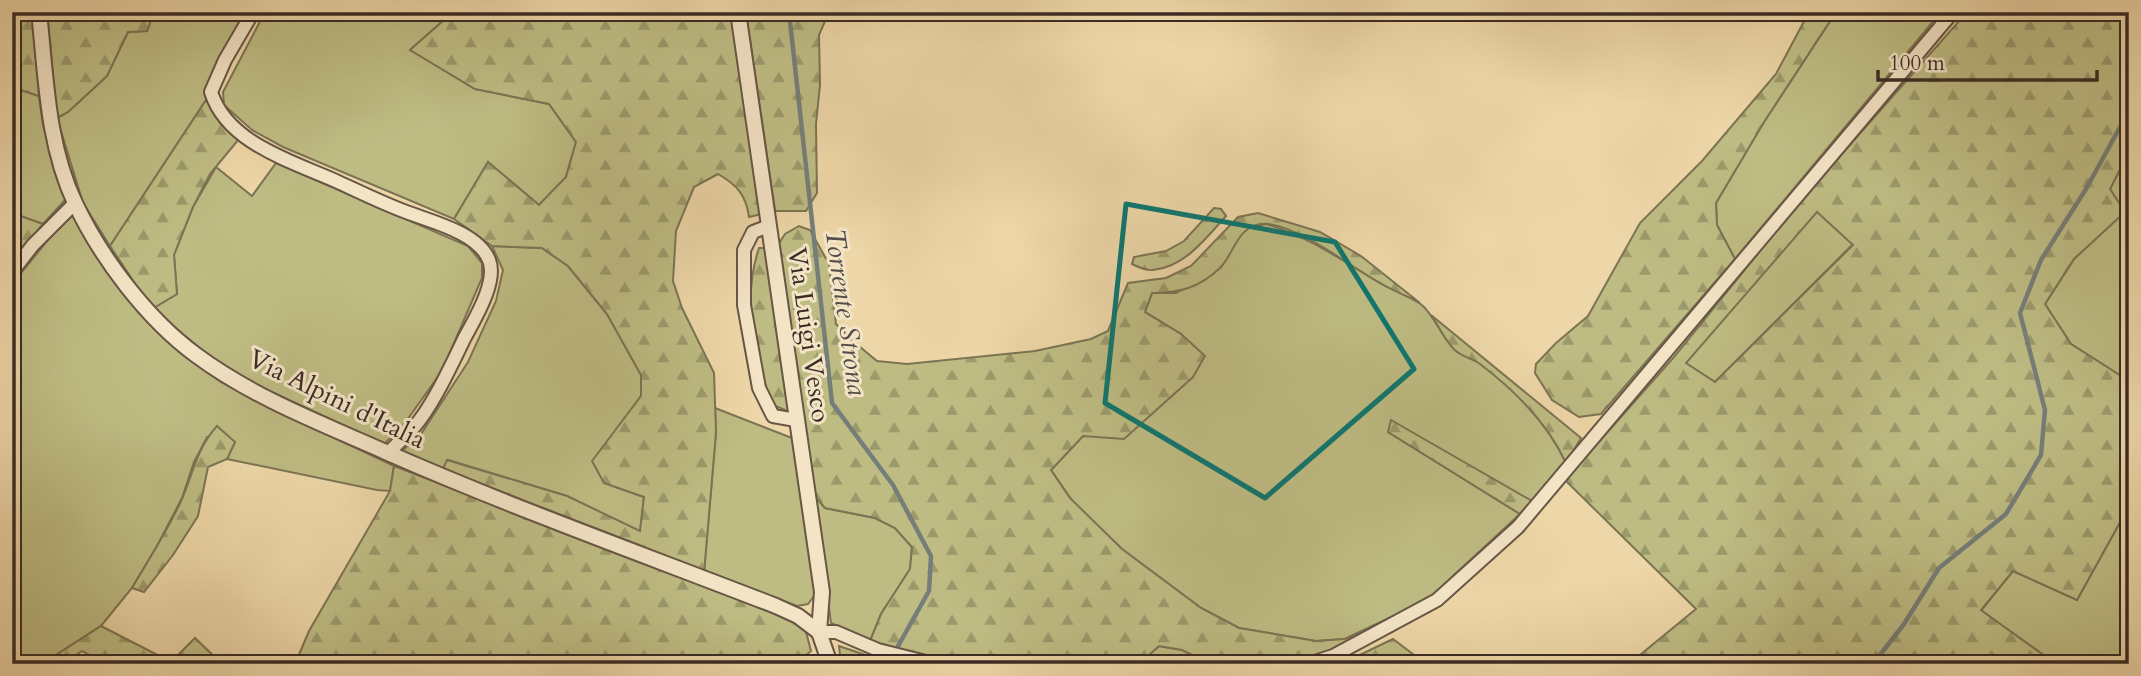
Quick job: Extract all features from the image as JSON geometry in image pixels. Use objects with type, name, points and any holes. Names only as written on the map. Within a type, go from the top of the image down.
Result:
[{"type":"street","name":"Via Alpini d'Italia","points":[[40,12],[52,131],[75,203],[102,250],[153,318],[196,355],[282,407],[464,486],[776,606],[798,616],[819,632]]},
{"type":"street","points":[[253,12],[225,60],[211,92],[216,108],[236,129],[260,147],[408,213],[443,224],[473,241],[489,259],[492,279],[475,319],[416,425],[388,453]]},
{"type":"street","name":"Via Luigi Vesco","points":[[738,12],[822,592],[819,632],[830,664]]},
{"type":"street","points":[[1308,664],[1333,656],[1437,600],[1518,527],[1952,13]]},
{"type":"street","points":[[12,272],[33,245],[75,203]]},
{"type":"street","points":[[769,226],[753,232],[744,250],[744,306],[759,388],[772,416],[796,420]]},
{"type":"street","points":[[819,632],[836,632],[878,650],[934,664]]},
{"type":"highlighted area","points":[[1126,204],[1335,242],[1414,369],[1265,498],[1105,403]]},
{"type":"green space","points":[[12,12],[32,12],[39,96],[12,87]]},
{"type":"green space","points":[[47,12],[154,12],[147,31],[128,32],[107,76],[68,112],[57,118]]},
{"type":"green space","points":[[154,12],[220,12],[241,21],[206,100],[110,246],[83,203],[57,118],[68,112],[107,76],[128,32],[147,31]]},
{"type":"green space","points":[[265,12],[453,12],[411,49],[475,89],[549,104],[576,142],[566,177],[539,205],[488,162],[454,219],[283,147],[252,130],[224,105],[223,92]]},
{"type":"green space","points":[[453,12],[731,12],[762,214],[749,217],[740,191],[718,174],[694,187],[676,231],[673,281],[682,308],[714,373],[716,432],[704,573],[443,469],[447,460],[567,496],[640,531],[644,497],[604,483],[592,461],[641,396],[641,375],[607,314],[568,266],[542,248],[492,246],[454,219],[488,162],[539,205],[566,177],[576,142],[549,104],[475,89],[410,50]]},
{"type":"green space","points":[[746,12],[829,12],[819,35],[817,193],[806,211],[775,211]]},
{"type":"green space","points":[[1809,12],[1836,12],[1764,122],[1716,203],[1717,225],[1735,259],[1601,414],[1579,417],[1552,400],[1535,373],[1536,364],[1588,316],[1640,223],[1702,161],[1776,74]]},
{"type":"green space","points":[[1836,12],[1941,12],[1735,259],[1717,225],[1716,203],[1764,122]]},
{"type":"green space","points":[[1967,12],[2129,12],[2129,152],[2110,189],[2125,212],[2074,259],[2045,304],[2071,344],[2129,381],[2129,506],[2077,600],[2013,571],[1981,610],[2056,664],[1629,664],[1696,609],[1565,480],[1674,357],[1803,198]],"holes":[[[1817,212],[1853,245],[1715,382],[1686,363]]]},
{"type":"green space","points":[[12,87],[39,96],[43,125],[66,199],[43,224],[12,213]]},
{"type":"green space","points":[[206,100],[239,139],[210,174],[193,207],[174,255],[177,294],[152,309],[110,246]]},
{"type":"green space","points":[[2129,152],[2129,381],[2071,344],[2045,304],[2074,259],[2124,212],[2110,189]]},
{"type":"green space","points":[[276,163],[468,246],[482,263],[482,278],[442,371],[402,427],[384,444],[276,394],[244,384],[152,309],[177,294],[174,255],[193,207],[216,167],[252,196]]},
{"type":"green space","points":[[1214,208],[1221,209],[1226,216],[1203,242],[1185,257],[1165,268],[1153,270],[1132,264],[1134,257],[1166,251],[1184,241]]},
{"type":"green space","points":[[73,209],[154,326],[183,355],[221,382],[394,466],[390,491],[377,490],[227,459],[235,442],[207,437],[194,462],[182,498],[157,546],[132,588],[101,626],[42,664],[12,664],[12,284]]},
{"type":"green space","points":[[1817,211],[1853,244],[1715,382],[1685,363]]},
{"type":"green space","points":[[12,213],[43,224],[12,262]]},
{"type":"green space","points":[[1258,213],[1320,232],[1361,256],[1420,303],[1382,284],[1296,233],[1281,227],[1258,224],[1238,239],[1225,262],[1204,280],[1180,290],[1152,293],[1145,312],[1181,334],[1205,356],[1193,377],[1124,439],[1083,436],[1051,470],[1070,498],[1122,549],[1201,608],[1239,628],[1316,641],[1345,639],[1432,598],[1338,649],[1288,664],[1211,664],[1182,650],[1159,646],[1139,664],[969,664],[911,654],[870,641],[881,614],[910,569],[912,547],[895,528],[875,518],[825,508],[814,495],[776,248],[785,234],[799,226],[810,230],[829,264],[836,324],[877,361],[907,364],[1035,351],[1091,339],[1108,331],[1128,283],[1166,278],[1191,266],[1238,217]]},
{"type":"green space","points":[[1266,224],[1311,242],[1423,306],[1454,349],[1491,372],[1528,407],[1550,434],[1566,463],[1532,501],[1388,432],[1520,514],[1432,598],[1345,639],[1316,641],[1239,628],[1201,608],[1122,549],[1073,502],[1051,470],[1083,436],[1100,436],[1181,334],[1145,312],[1152,293],[1176,293],[1221,267],[1238,237],[1249,228]]},
{"type":"green space","points":[[492,246],[542,248],[568,266],[607,314],[641,375],[641,396],[593,461],[604,483],[644,497],[640,532],[567,496],[448,460],[443,469],[402,451],[421,434],[468,362],[496,301],[503,270]]},
{"type":"green space","points":[[759,248],[766,248],[790,412],[773,405],[755,347],[751,287]]},
{"type":"green space","points":[[1431,315],[1581,438],[1566,463],[1550,434],[1529,408],[1480,364],[1452,348]]},
{"type":"green space","points":[[715,408],[792,438],[814,586],[814,596],[808,604],[797,606],[704,573],[716,432]]},
{"type":"green space","points":[[1391,420],[1532,501],[1520,514],[1388,432]]},
{"type":"green space","points":[[217,426],[235,442],[227,459],[208,467],[198,516],[173,555],[144,592],[132,588],[171,522],[200,452]]},
{"type":"green space","points":[[394,466],[779,614],[805,628],[811,651],[795,664],[614,664],[604,658],[598,664],[295,664],[309,631],[390,491]]},
{"type":"green space","points":[[814,495],[825,508],[875,518],[895,528],[912,547],[910,569],[881,614],[870,641],[831,623]]},
{"type":"green space","points":[[2129,506],[2129,661],[2125,664],[2056,664],[1981,611],[2013,571],[2077,600]]},
{"type":"green space","points":[[101,626],[171,662],[195,638],[222,664],[106,664],[82,651],[63,664],[42,664]]},
{"type":"green space","points":[[1393,639],[1426,664],[1341,664]]},
{"type":"green space","points":[[839,646],[892,664],[841,664]]},
{"type":"green space","points":[[1159,646],[1182,650],[1211,664],[1139,664]]},
{"type":"waterway","name":"Torrente Strona","points":[[789,12],[832,403],[893,485],[931,556],[929,591],[888,664]]},
{"type":"waterway","points":[[1873,664],[1904,624],[1939,568],[2006,514],[2041,455],[2045,410],[2020,313],[2041,260],[2086,189],[2125,118],[2129,116]]}]
